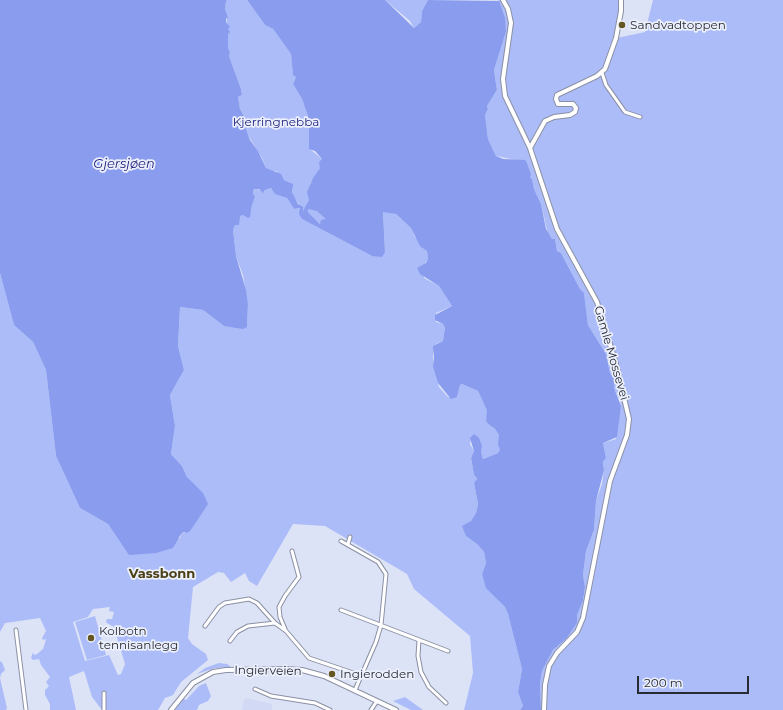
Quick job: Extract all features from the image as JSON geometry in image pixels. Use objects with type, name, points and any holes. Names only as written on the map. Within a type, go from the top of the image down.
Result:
[{"type":"main road","name":"Gamle Mossevei","points":[[503,0],[509,14],[511,29],[504,67],[504,88],[506,100],[530,148],[557,229],[599,307],[615,360],[629,419],[627,435],[610,481],[583,618],[577,632],[556,653],[549,666],[545,685],[544,710]]},
{"type":"main road","points":[[530,148],[545,121],[554,117],[570,115],[575,112],[576,108],[573,104],[558,104],[556,98],[557,95],[602,73],[608,62],[616,38],[621,11],[621,0]]},
{"type":"main road","name":"Ingierveien","points":[[171,710],[193,683],[207,675],[219,671],[302,670],[324,676],[396,710]]},
{"type":"street","points":[[602,73],[606,85],[625,112],[640,117]]},
{"type":"street","points":[[348,544],[350,536]]},
{"type":"street","points":[[342,541],[378,562],[385,570],[386,580],[381,625],[373,651],[355,690]]},
{"type":"street","points":[[286,631],[280,619],[279,609],[282,600],[299,577],[292,551]]},
{"type":"street","points":[[205,626],[219,607],[230,600],[242,599],[254,601],[275,623],[286,631],[309,658],[362,676]]},
{"type":"street","points":[[341,610],[448,651]]},
{"type":"street","points":[[230,641],[238,632],[248,626],[275,623]]},
{"type":"street","points":[[16,630],[26,710]]},
{"type":"street","points":[[419,640],[418,656],[421,672],[429,687],[446,703]]},
{"type":"street","points":[[254,689],[271,696],[315,703],[330,710]]},
{"type":"street","points":[[104,694],[104,710]]},
{"type":"street","points":[[371,710],[377,701]]},
{"type":"shaded area","points":[[246,698],[272,704],[272,710],[242,710],[244,700]]},
{"type":"green space","name":"Kjerringnebba","points":[[247,0],[265,25],[273,29],[291,54],[293,74],[296,77],[293,84],[302,99],[311,125],[309,132],[311,150],[322,159],[320,168],[310,184],[309,200],[304,211],[293,196],[291,183],[284,180],[276,171],[271,171],[266,168],[262,158],[243,127],[238,97],[242,95],[241,89],[229,56],[230,52],[228,48],[228,29],[225,9],[226,1]]},
{"type":"green space","points":[[385,0],[428,0],[422,11],[421,22],[414,28],[410,21]]},
{"type":"green space","points":[[498,0],[621,0],[617,38],[645,32],[653,0],[783,0],[783,710],[541,710],[540,683],[542,671],[553,650],[567,638],[577,623],[577,615],[583,601],[585,587],[583,575],[586,551],[594,530],[596,501],[602,484],[604,468],[603,462],[606,458],[603,443],[616,439],[621,404],[614,388],[614,378],[610,373],[606,354],[588,325],[584,294],[561,253],[557,251],[555,239],[552,239],[548,234],[541,204],[534,189],[532,179],[516,160],[496,156],[488,139],[485,115],[488,109],[487,106],[497,90],[494,70],[506,32]]},
{"type":"green space","points":[[255,188],[264,192],[265,190],[271,188],[275,193],[287,198],[294,209],[301,208],[302,219],[372,256],[385,252],[383,211],[396,214],[411,228],[415,237],[427,251],[428,259],[424,265],[424,278],[439,286],[452,306],[436,313],[436,322],[443,324],[445,328],[443,341],[436,344],[433,349],[433,360],[439,387],[448,397],[457,397],[460,385],[462,384],[478,391],[488,410],[486,421],[499,435],[500,449],[498,453],[483,459],[480,453],[482,448],[472,436],[470,444],[474,451],[471,458],[474,475],[477,480],[474,483],[478,504],[476,513],[471,521],[463,526],[466,536],[478,545],[484,552],[486,563],[482,574],[488,589],[505,607],[508,614],[522,669],[518,692],[523,706],[520,710],[464,710],[473,673],[470,636],[414,589],[407,574],[325,526],[293,524],[257,586],[249,581],[245,573],[231,582],[224,573],[218,572],[193,587],[188,638],[192,644],[206,654],[208,660],[181,682],[173,695],[165,698],[158,710],[102,710],[92,697],[84,671],[69,677],[76,710],[50,710],[50,704],[45,695],[45,690],[49,686],[46,682],[50,677],[41,665],[39,659],[33,660],[31,658],[33,652],[34,655],[43,649],[46,639],[43,640],[42,638],[46,631],[40,618],[5,623],[0,632],[0,273],[14,325],[33,342],[46,370],[56,456],[80,508],[108,524],[129,554],[180,538],[181,534],[191,530],[207,504],[187,477],[182,466],[171,454],[175,426],[170,395],[184,370],[178,346],[180,307],[203,310],[224,326],[247,327],[248,304],[243,275],[236,256],[233,230],[235,225],[239,225],[239,216],[251,212],[255,197],[253,193]],"holes":[[[110,607],[109,611],[114,612],[112,619],[107,619],[106,621],[114,627],[125,664],[121,674],[118,675],[109,655],[85,661],[73,622],[88,617],[93,609]]]},
{"type":"green space","points":[[308,209],[317,210],[328,220],[325,220],[320,224],[308,212]]},
{"type":"green space","name":"Kolbotn tennisanlegg","points":[[95,616],[106,655],[87,660],[75,622]]},
{"type":"green space","points":[[0,661],[2,662],[5,670],[1,674],[0,678]]},
{"type":"green space","points":[[219,663],[227,664],[231,667],[215,668],[197,674],[205,668]]},
{"type":"green space","points":[[0,678],[7,708],[6,710],[0,710]]},
{"type":"green space","points":[[206,683],[211,696],[208,701],[199,705],[197,710],[175,710],[183,698],[186,700],[199,686]]},
{"type":"green space","points":[[405,697],[423,710],[411,710],[393,701]]},
{"type":"water","name":"Gjersjøen","points":[[0,0],[228,0],[226,1],[225,9],[228,18],[226,18],[226,22],[230,27],[228,29],[230,32],[228,34],[228,48],[230,52],[229,56],[241,89],[242,95],[238,97],[240,109],[245,119],[242,121],[243,127],[245,127],[250,140],[258,151],[266,168],[281,174],[284,180],[293,184],[292,192],[298,204],[303,207],[303,211],[309,200],[307,192],[313,178],[320,168],[319,162],[322,159],[315,151],[309,149],[309,129],[311,125],[302,99],[293,84],[296,77],[293,75],[291,54],[273,29],[265,25],[247,0],[385,0],[414,28],[421,22],[422,11],[428,0],[499,1],[505,18],[506,32],[494,70],[497,90],[487,106],[488,109],[485,115],[488,139],[496,156],[503,159],[525,160],[527,163],[534,189],[541,204],[546,229],[552,239],[555,239],[557,251],[561,253],[580,289],[584,293],[588,325],[606,354],[610,373],[614,378],[614,388],[621,406],[617,437],[603,443],[606,458],[603,462],[604,470],[596,501],[594,530],[586,551],[583,575],[585,587],[583,601],[577,615],[577,623],[567,638],[553,650],[542,671],[540,683],[541,710],[520,710],[523,706],[518,692],[522,669],[508,614],[505,607],[486,588],[482,574],[486,563],[484,552],[478,545],[466,536],[462,526],[471,521],[476,513],[478,504],[474,483],[477,479],[474,475],[471,458],[474,451],[470,438],[474,434],[479,438],[482,446],[481,453],[483,459],[498,453],[500,449],[498,445],[499,435],[486,421],[487,410],[478,391],[462,384],[460,385],[457,397],[451,399],[438,383],[433,366],[433,346],[443,341],[445,328],[443,324],[435,320],[435,315],[452,306],[439,286],[420,274],[417,268],[426,263],[428,259],[427,251],[420,246],[411,228],[396,214],[383,212],[385,252],[382,257],[372,256],[302,219],[299,214],[300,208],[294,209],[287,198],[275,194],[271,188],[265,190],[263,193],[259,189],[254,189],[253,193],[255,197],[250,217],[248,218],[243,215],[240,216],[239,225],[235,225],[233,230],[236,256],[246,290],[248,304],[247,327],[243,329],[224,326],[203,310],[180,307],[178,346],[184,370],[170,395],[175,426],[171,454],[182,466],[187,477],[203,493],[208,504],[191,530],[187,533],[184,532],[181,534],[173,548],[156,553],[129,555],[108,524],[80,508],[56,456],[46,370],[33,342],[14,325],[0,273]],"holes":[[[308,209],[317,211],[326,219],[321,220],[320,224],[308,212]]]},
{"type":"place","name":"Sandvadtoppen","points":[[622,25]]},
{"type":"place","name":"Kolbotn tennisanlegg","points":[[91,638]]},
{"type":"place","name":"Ingierodden","points":[[332,674]]},
{"type":"district","name":"Vassbonn","points":[[162,574]]}]
